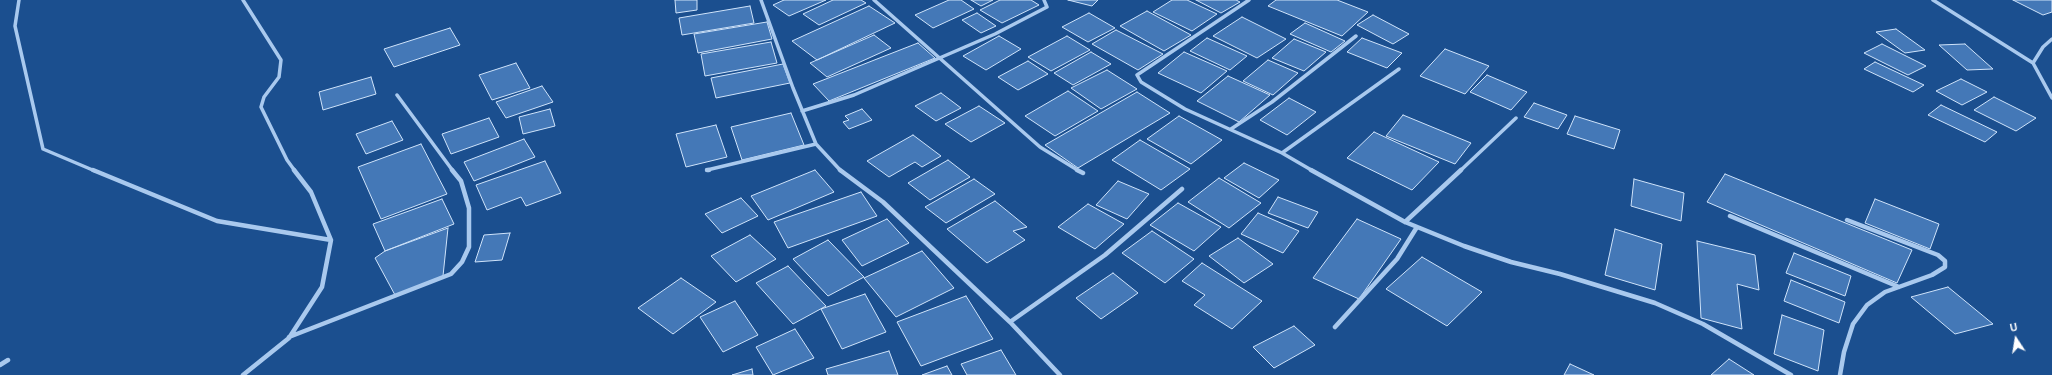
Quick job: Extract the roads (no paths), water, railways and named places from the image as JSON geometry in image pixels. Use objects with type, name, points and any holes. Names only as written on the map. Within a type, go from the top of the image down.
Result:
[{"type":"street","points":[[18,0],[15,26],[43,149],[217,221],[331,240]]},
{"type":"street","points":[[243,0],[281,60],[279,77],[264,97],[261,107],[287,160],[311,192],[331,240],[322,287],[288,338],[243,375]]},
{"type":"street","points":[[761,0],[802,111],[816,144],[840,170],[883,202],[1010,322],[1060,375]]},
{"type":"street","points":[[874,0],[1040,147],[1056,158],[1083,172]]},
{"type":"street","points":[[802,111],[854,95],[995,34],[1047,8],[1048,4],[1044,0]]},
{"type":"street","points":[[1249,0],[1137,75],[1141,82],[1185,109],[1231,129],[1282,154],[1405,222],[1511,262],[1566,276],[1655,302],[1703,324],[1791,375]]},
{"type":"street","points":[[1933,0],[2033,63],[2052,98]]},
{"type":"street","points":[[1231,129],[1272,102],[1356,36]]},
{"type":"street","points":[[2033,63],[2043,47],[2052,39]]},
{"type":"street","points":[[1282,154],[1334,114],[1399,69]]},
{"type":"street","points":[[288,338],[424,286],[451,274],[462,262],[469,246],[469,208],[461,181],[397,95]]},
{"type":"street","points":[[1405,222],[1516,118]]},
{"type":"street","points":[[707,170],[816,144]]},
{"type":"street","points":[[1010,322],[1105,255],[1182,188]]},
{"type":"street","points":[[1730,216],[1899,287]]},
{"type":"street","points":[[1840,375],[1844,352],[1853,324],[1866,305],[1885,292],[1932,274],[1945,267],[1945,261],[1938,255],[1924,248],[1847,220]]},
{"type":"street","points":[[1335,327],[1397,259],[1417,227]]},
{"type":"street","points":[[0,365],[8,360]]}]
